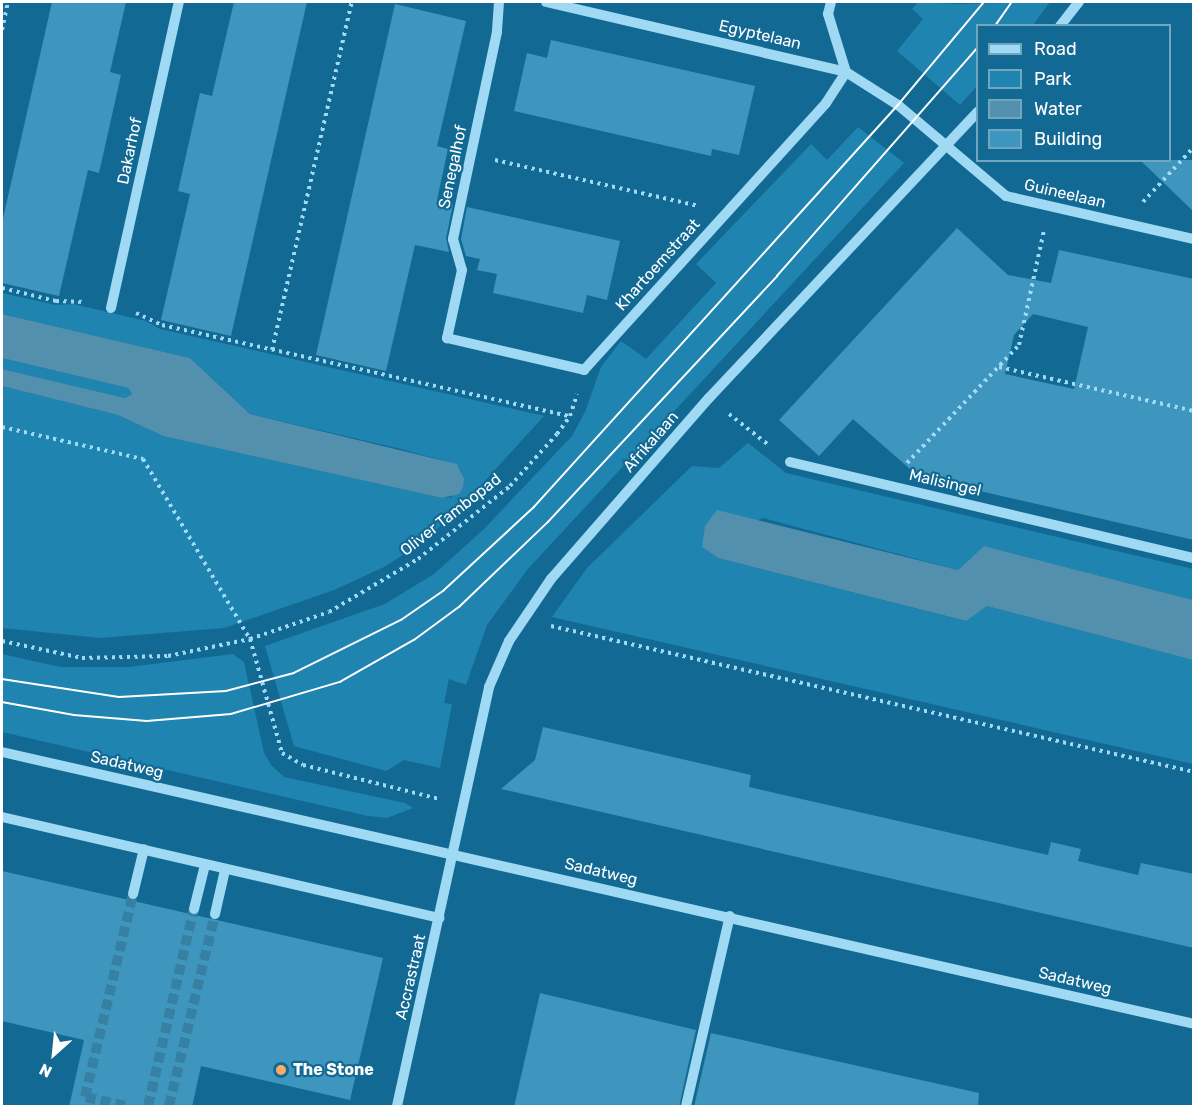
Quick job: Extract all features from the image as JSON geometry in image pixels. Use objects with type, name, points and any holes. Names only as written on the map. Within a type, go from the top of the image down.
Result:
[{"type":"street","name":"Dakarhof","points":[[111,308],[179,2]]},
{"type":"street","name":"Senegalhof","points":[[499,2],[497,32],[453,239],[462,270],[447,338],[584,370]]},
{"type":"street","name":"Egyptelaan","points":[[546,2],[846,72],[898,105],[946,145]]},
{"type":"street","points":[[831,2],[828,14],[846,72]]},
{"type":"street","points":[[1062,24],[1079,2]]},
{"type":"street","name":"Khartoemstraat","points":[[584,370],[826,103],[846,72]]},
{"type":"street","name":"Afrikalaan","points":[[453,854],[489,687],[523,619],[551,579],[709,398],[976,114]]},
{"type":"street","name":"Guineelaan","points":[[946,145],[1006,196],[1194,239]]},
{"type":"street","name":"Malisingel","points":[[790,462],[1194,558]]},
{"type":"street","name":"Sadatweg","points":[[2,752],[730,916],[1194,1024]]},
{"type":"street","points":[[2,817],[440,918]]},
{"type":"street","points":[[133,894],[144,849]]},
{"type":"street","name":"Accrastraat","points":[[397,1107],[453,854]]},
{"type":"street","points":[[194,909],[205,865]]},
{"type":"street","points":[[214,914],[225,870]]},
{"type":"street","points":[[686,1107],[730,916]]},
{"type":"path","points":[[2,30],[8,2]]},
{"type":"path","points":[[272,350],[352,2]]},
{"type":"path","points":[[1132,224],[1145,197],[1194,147]]},
{"type":"path","points":[[471,155],[726,212]]},
{"type":"path","points":[[886,484],[1019,345],[1049,206]]},
{"type":"path","points":[[2,288],[147,316],[162,325],[570,416]]},
{"type":"path","points":[[999,367],[1194,411]]},
{"type":"path","name":"Oliver Tambopad","points":[[2,641],[82,658],[168,656],[250,639],[329,612],[418,560],[510,486],[570,416],[584,370]]},
{"type":"path","points":[[709,398],[790,462]]},
{"type":"path","points":[[2,427],[143,459],[250,639],[278,743],[290,760],[464,805]]},
{"type":"path","points":[[523,619],[1194,772]]},
{"type":"green space","points":[[918,2],[956,4],[1050,2],[1034,24],[976,24],[976,87],[960,105],[897,51],[923,19],[912,9]]},
{"type":"green space","points":[[858,127],[904,163],[527,570],[487,625],[466,685],[449,679],[444,703],[452,704],[440,768],[404,760],[386,771],[294,746],[265,646],[385,604],[434,574],[483,530],[572,436],[585,412],[601,367],[621,341],[646,359],[716,283],[696,264],[811,144],[827,160]]},
{"type":"green space","points":[[2,293],[56,305],[73,304],[146,321],[160,329],[544,416],[463,505],[423,542],[384,567],[334,590],[224,628],[100,638],[2,628],[2,386],[118,415],[163,436],[442,498],[452,497],[461,471],[456,464],[397,448],[250,414],[190,358],[2,314]]},
{"type":"green space","points":[[2,358],[128,388],[132,394],[125,398],[2,369]]},
{"type":"green space","points":[[748,443],[786,473],[1193,569],[1193,600],[984,546],[958,570],[763,518],[702,547],[718,558],[965,621],[987,606],[1193,660],[1193,764],[552,617],[587,568],[692,466],[719,468]]},
{"type":"green space","points":[[2,654],[60,667],[129,667],[233,654],[244,662],[264,753],[271,765],[284,777],[405,803],[413,808],[387,818],[368,816],[2,732]]},
{"type":"water","points":[[2,314],[190,358],[250,414],[457,464],[464,479],[463,487],[459,494],[442,498],[163,436],[118,415],[2,386],[2,369],[125,398],[132,394],[128,388],[2,358]]},
{"type":"water","points":[[717,510],[958,570],[984,546],[1193,600],[1193,660],[987,606],[966,621],[718,558],[702,547],[705,526]]},
{"type":"building","points":[[52,2],[126,2],[110,72],[121,75],[99,173],[88,170],[59,296],[2,283],[2,223]]},
{"type":"building","points":[[234,2],[307,2],[231,336],[161,320],[190,194],[178,191],[200,93],[212,96]]},
{"type":"building","points":[[395,4],[466,21],[437,146],[448,149],[437,200],[453,204],[446,238],[449,252],[415,245],[386,371],[316,355]]},
{"type":"building","points":[[551,40],[755,86],[739,155],[712,149],[711,156],[514,111],[527,53],[547,58]]},
{"type":"building","points":[[1194,160],[1194,212],[1142,162]]},
{"type":"building","points":[[467,207],[620,241],[607,300],[587,295],[583,313],[493,293],[497,274],[477,270],[480,259],[466,256],[461,239]]},
{"type":"building","points":[[957,228],[1008,275],[1051,283],[1059,250],[1194,279],[1194,540],[919,477],[853,419],[819,456],[779,420]],"holes":[[[1033,314],[1088,327],[1074,389],[1005,374],[1014,335]]]},
{"type":"building","points":[[543,727],[751,775],[749,787],[1048,855],[1051,842],[1081,849],[1078,861],[1138,875],[1141,863],[1194,874],[1194,948],[501,789],[535,760]]},
{"type":"building","points":[[2,871],[383,958],[350,1100],[201,1066],[192,1107],[69,1107],[84,1040],[2,1021]]},
{"type":"building","points":[[540,993],[696,1030],[679,1107],[514,1107]]},
{"type":"building","points":[[711,1033],[979,1093],[978,1107],[694,1107]]},
{"type":"tunnel","points":[[125,1106],[85,1097],[133,894]]},
{"type":"tunnel","points":[[148,1106],[194,909]]},
{"type":"tunnel","points":[[169,1106],[215,914]]},
{"type":"tram line","points":[[2,679],[119,697],[226,691],[294,673],[401,620],[443,591],[534,507],[898,105],[984,2]]},
{"type":"tram line","points":[[996,24],[1012,2]]},
{"type":"tram line","points":[[2,702],[74,715],[147,721],[231,714],[340,682],[414,640],[459,607],[548,522],[777,276],[976,49]]},
{"type":"place","name":"The Stone","points":[[281,1070]]}]
